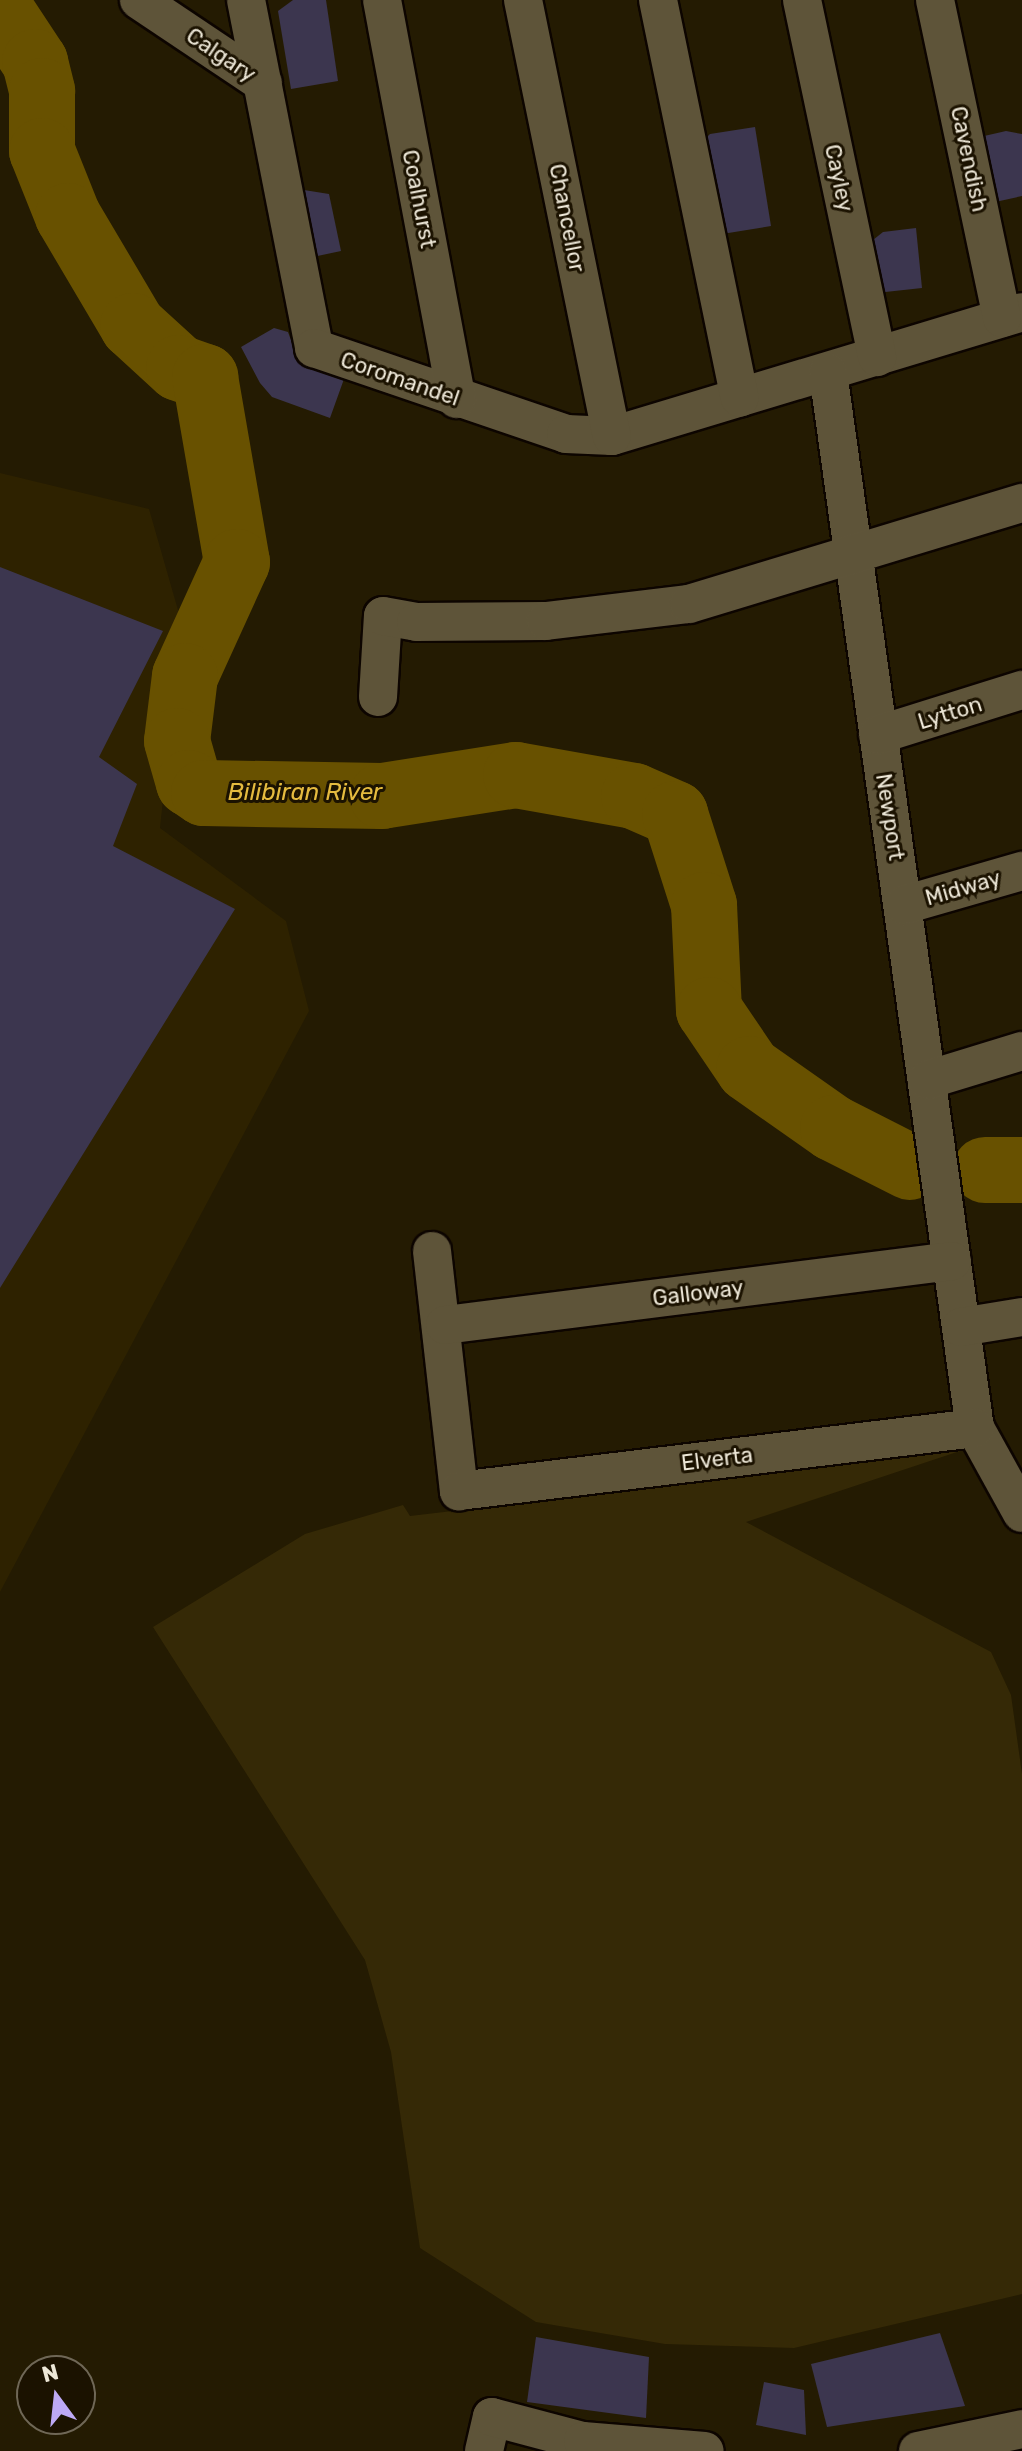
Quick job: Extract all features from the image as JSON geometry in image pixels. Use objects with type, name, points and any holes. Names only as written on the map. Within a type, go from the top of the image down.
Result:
[{"type":"street","name":"Calgary","points":[[139,0],[263,83]]},
{"type":"street","name":"Coromandel","points":[[246,0],[314,348],[566,434],[612,436],[1012,315]]},
{"type":"street","name":"Coalhurst","points":[[382,0],[457,399]]},
{"type":"street","name":"Chancellor","points":[[523,0],[612,436]]},
{"type":"street","points":[[658,0],[740,398]]},
{"type":"street","name":"Cayley","points":[[802,0],[877,357]]},
{"type":"street","name":"Cavendish","points":[[935,0],[1012,315]]},
{"type":"street","name":"Newport","points":[[828,372],[975,1428]]},
{"type":"street","points":[[378,697],[383,616],[416,622],[546,621],[689,604],[1022,503]]},
{"type":"street","name":"Lytton","points":[[878,735],[1022,690]]},
{"type":"street","name":"Midway","points":[[904,905],[1022,871]]},
{"type":"street","points":[[927,1080],[1022,1051]]},
{"type":"street","points":[[432,1251],[445,1325]]},
{"type":"street","name":"Galloway","points":[[445,1325],[952,1261]]},
{"type":"street","points":[[961,1327],[1022,1317]]},
{"type":"street","name":"Elverta","points":[[445,1325],[459,1491],[975,1428]]},
{"type":"street","points":[[975,1428],[1022,1513]]},
{"type":"street","points":[[484,2451],[492,2417],[583,2441],[705,2451]]},
{"type":"street","points":[[918,2451],[1022,2429]]},
{"type":"shaded area","points":[[0,473],[149,509],[182,624],[160,828],[286,921],[309,1011],[0,1592]]},
{"type":"shaded area","points":[[960,1451],[746,1522],[991,1652],[1011,1695],[1022,1774],[1022,2294],[794,2348],[665,2344],[536,2322],[420,2248],[391,2052],[365,1960],[153,1627],[305,1534],[403,1505],[410,1516]]},
{"type":"building","points":[[293,0],[326,0],[338,81],[291,89],[278,11]]},
{"type":"building","points":[[755,127],[771,226],[716,235],[701,143],[710,134]]},
{"type":"building","points":[[1006,131],[1022,134],[1022,196],[986,204],[971,139]]},
{"type":"building","points":[[304,190],[329,194],[341,251],[308,258],[297,204]]},
{"type":"building","points":[[916,228],[922,288],[867,294],[863,248],[883,232]]},
{"type":"building","points":[[274,328],[288,332],[299,362],[344,379],[330,418],[272,397],[260,383],[241,347]]},
{"type":"building","points":[[0,567],[163,631],[99,757],[137,784],[113,846],[235,909],[0,1288]]},
{"type":"building","points":[[940,2333],[965,2406],[827,2427],[811,2364]]},
{"type":"building","points":[[536,2337],[649,2357],[646,2418],[527,2402]]},
{"type":"building","points":[[764,2382],[804,2390],[806,2435],[756,2425]]},
{"type":"waterway","name":"Bilibiran River","points":[[0,9],[35,62],[42,91],[42,151],[68,216],[133,326],[179,368],[205,377],[237,562],[185,676],[177,741],[189,783],[204,793],[382,796],[516,775],[634,796],[675,814],[704,905],[709,1010],[749,1069],[833,1128],[910,1167]]},
{"type":"waterway","name":"Bilibiran River","points":[[985,1170],[1022,1170]]}]
